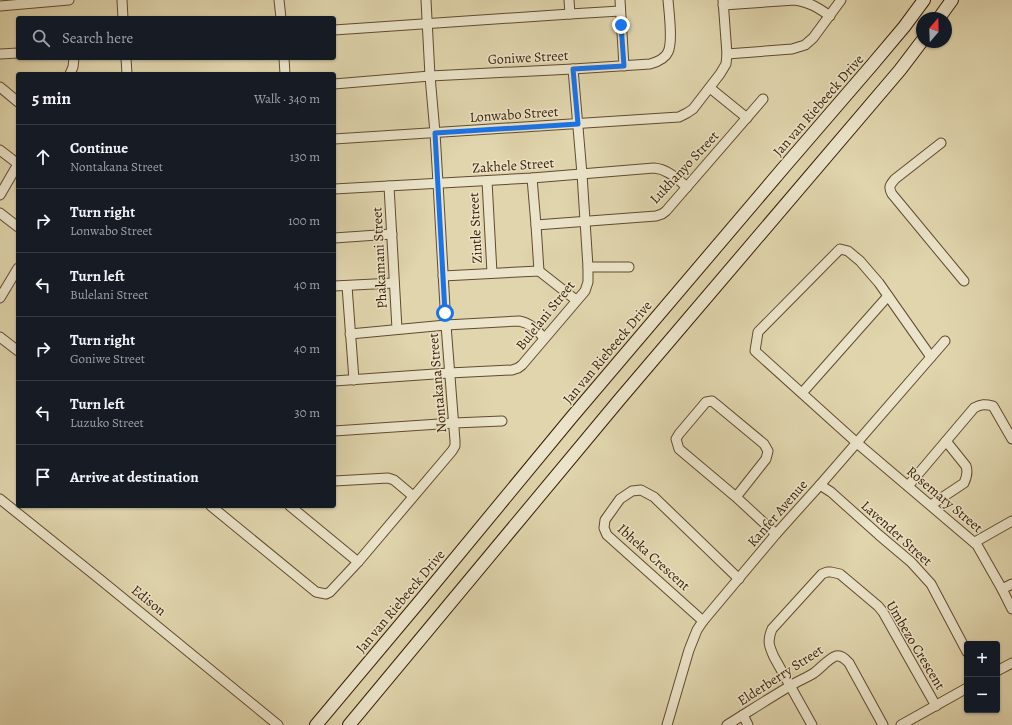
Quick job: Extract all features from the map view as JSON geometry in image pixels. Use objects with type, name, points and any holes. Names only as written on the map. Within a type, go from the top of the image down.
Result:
[{"type":"main road","name":"Jan van Riebeeck Drive","points":[[316,725],[571,418],[904,27],[924,0]]},
{"type":"main road","points":[[943,12],[952,0]]},
{"type":"main road","points":[[349,725],[620,399],[900,70],[916,48]]},
{"type":"street","points":[[0,6],[69,0]]},
{"type":"street","points":[[122,0],[123,16]]},
{"type":"street","points":[[279,0],[281,16]]},
{"type":"street","name":"Nontakana Street","points":[[212,508],[316,592],[326,594],[330,592],[358,562],[455,446],[426,0]]},
{"type":"street","points":[[569,0],[570,14]]},
{"type":"street","points":[[620,0],[624,66]]},
{"type":"street","name":"Goniwe Street","points":[[336,84],[430,76],[650,64],[664,57],[668,52],[670,42],[668,0]]},
{"type":"street","points":[[723,2],[795,0],[806,2],[815,6],[830,16]]},
{"type":"street","points":[[727,54],[792,49],[805,45],[813,38],[841,0]]},
{"type":"street","name":"Lonwabo Street","points":[[336,139],[679,117],[693,109],[710,88],[726,64],[727,54],[723,2]]},
{"type":"street","points":[[336,30],[620,11]]},
{"type":"street","points":[[0,54],[16,53]]},
{"type":"street","points":[[71,72],[74,60]]},
{"type":"street","points":[[126,60],[128,72]]},
{"type":"street","points":[[284,60],[285,72]]},
{"type":"street","name":"Bulelani Street","points":[[336,382],[512,370],[518,368],[586,287],[588,282],[588,267],[573,69]]},
{"type":"street","points":[[0,87],[16,100]]},
{"type":"street","points":[[710,88],[747,118]]},
{"type":"street","name":"Lukhanyo Street","points":[[536,225],[656,216],[662,214],[763,99]]},
{"type":"street","points":[[940,143],[895,179],[890,185],[890,190],[964,280]]},
{"type":"street","points":[[0,150],[16,162]]},
{"type":"street","points":[[0,195],[16,167]]},
{"type":"street","name":"Zakhele Street","points":[[336,189],[487,181],[658,168],[668,172],[687,187]]},
{"type":"street","points":[[532,178],[539,271]]},
{"type":"street","name":"Zintle Street","points":[[487,181],[492,273]]},
{"type":"street","name":"Phakamani Street","points":[[389,186],[397,329]]},
{"type":"street","points":[[0,213],[16,225]]},
{"type":"street","points":[[336,238],[392,234]]},
{"type":"street","name":"Rosemary Street","points":[[888,296],[860,261],[848,251],[840,249],[758,332],[755,351],[857,443],[975,542],[1012,609]]},
{"type":"street","points":[[588,267],[629,267]]},
{"type":"street","points":[[0,298],[16,271]]},
{"type":"street","points":[[443,276],[539,271],[576,300]]},
{"type":"street","points":[[336,286],[394,283]]},
{"type":"street","points":[[347,286],[354,380]]},
{"type":"street","points":[[802,393],[888,296],[931,357]]},
{"type":"street","points":[[350,334],[446,325],[525,322],[544,338]]},
{"type":"street","points":[[0,337],[16,349]]},
{"type":"street","name":"Kanfer Avenue","points":[[667,725],[689,650],[704,621],[776,534],[945,341]]},
{"type":"street","points":[[736,497],[766,459],[768,451],[764,444],[712,401],[706,402],[676,439],[679,449],[736,497],[776,534]]},
{"type":"street","points":[[908,486],[974,408],[981,404],[993,406],[1012,439]]},
{"type":"street","points":[[336,431],[502,421]]},
{"type":"street","points":[[931,505],[964,482],[967,477],[966,466],[946,441]]},
{"type":"street","points":[[336,481],[388,478],[394,480],[413,496]]},
{"type":"street","name":"Lavender Street","points":[[820,485],[831,492],[911,562],[931,584],[964,646]]},
{"type":"street","name":"Ibheka Crescent","points":[[704,621],[607,535],[604,528],[605,520],[620,499],[632,491],[641,490],[654,497],[739,579]]},
{"type":"street","name":"Edison","points":[[0,499],[278,725]]},
{"type":"street","points":[[292,508],[358,562]]},
{"type":"street","points":[[975,542],[1012,521]]},
{"type":"street","name":"Umbezo Crescent","points":[[812,725],[774,657],[768,642],[772,629],[822,574],[827,572],[840,574],[883,612],[936,706]]},
{"type":"street","points":[[1002,589],[1012,584]]},
{"type":"street","name":"Elderberry Street","points":[[727,725],[790,686],[813,674],[829,660],[839,656],[844,658],[848,663],[883,725]]},
{"type":"street","points":[[1000,670],[1012,663]]},
{"type":"street","points":[[901,725],[964,690]]},
{"type":"street","points":[[743,715],[748,725]]},
{"type":"route","points":[[445,313],[435,133],[578,124],[573,69],[624,66],[621,25]]}]
